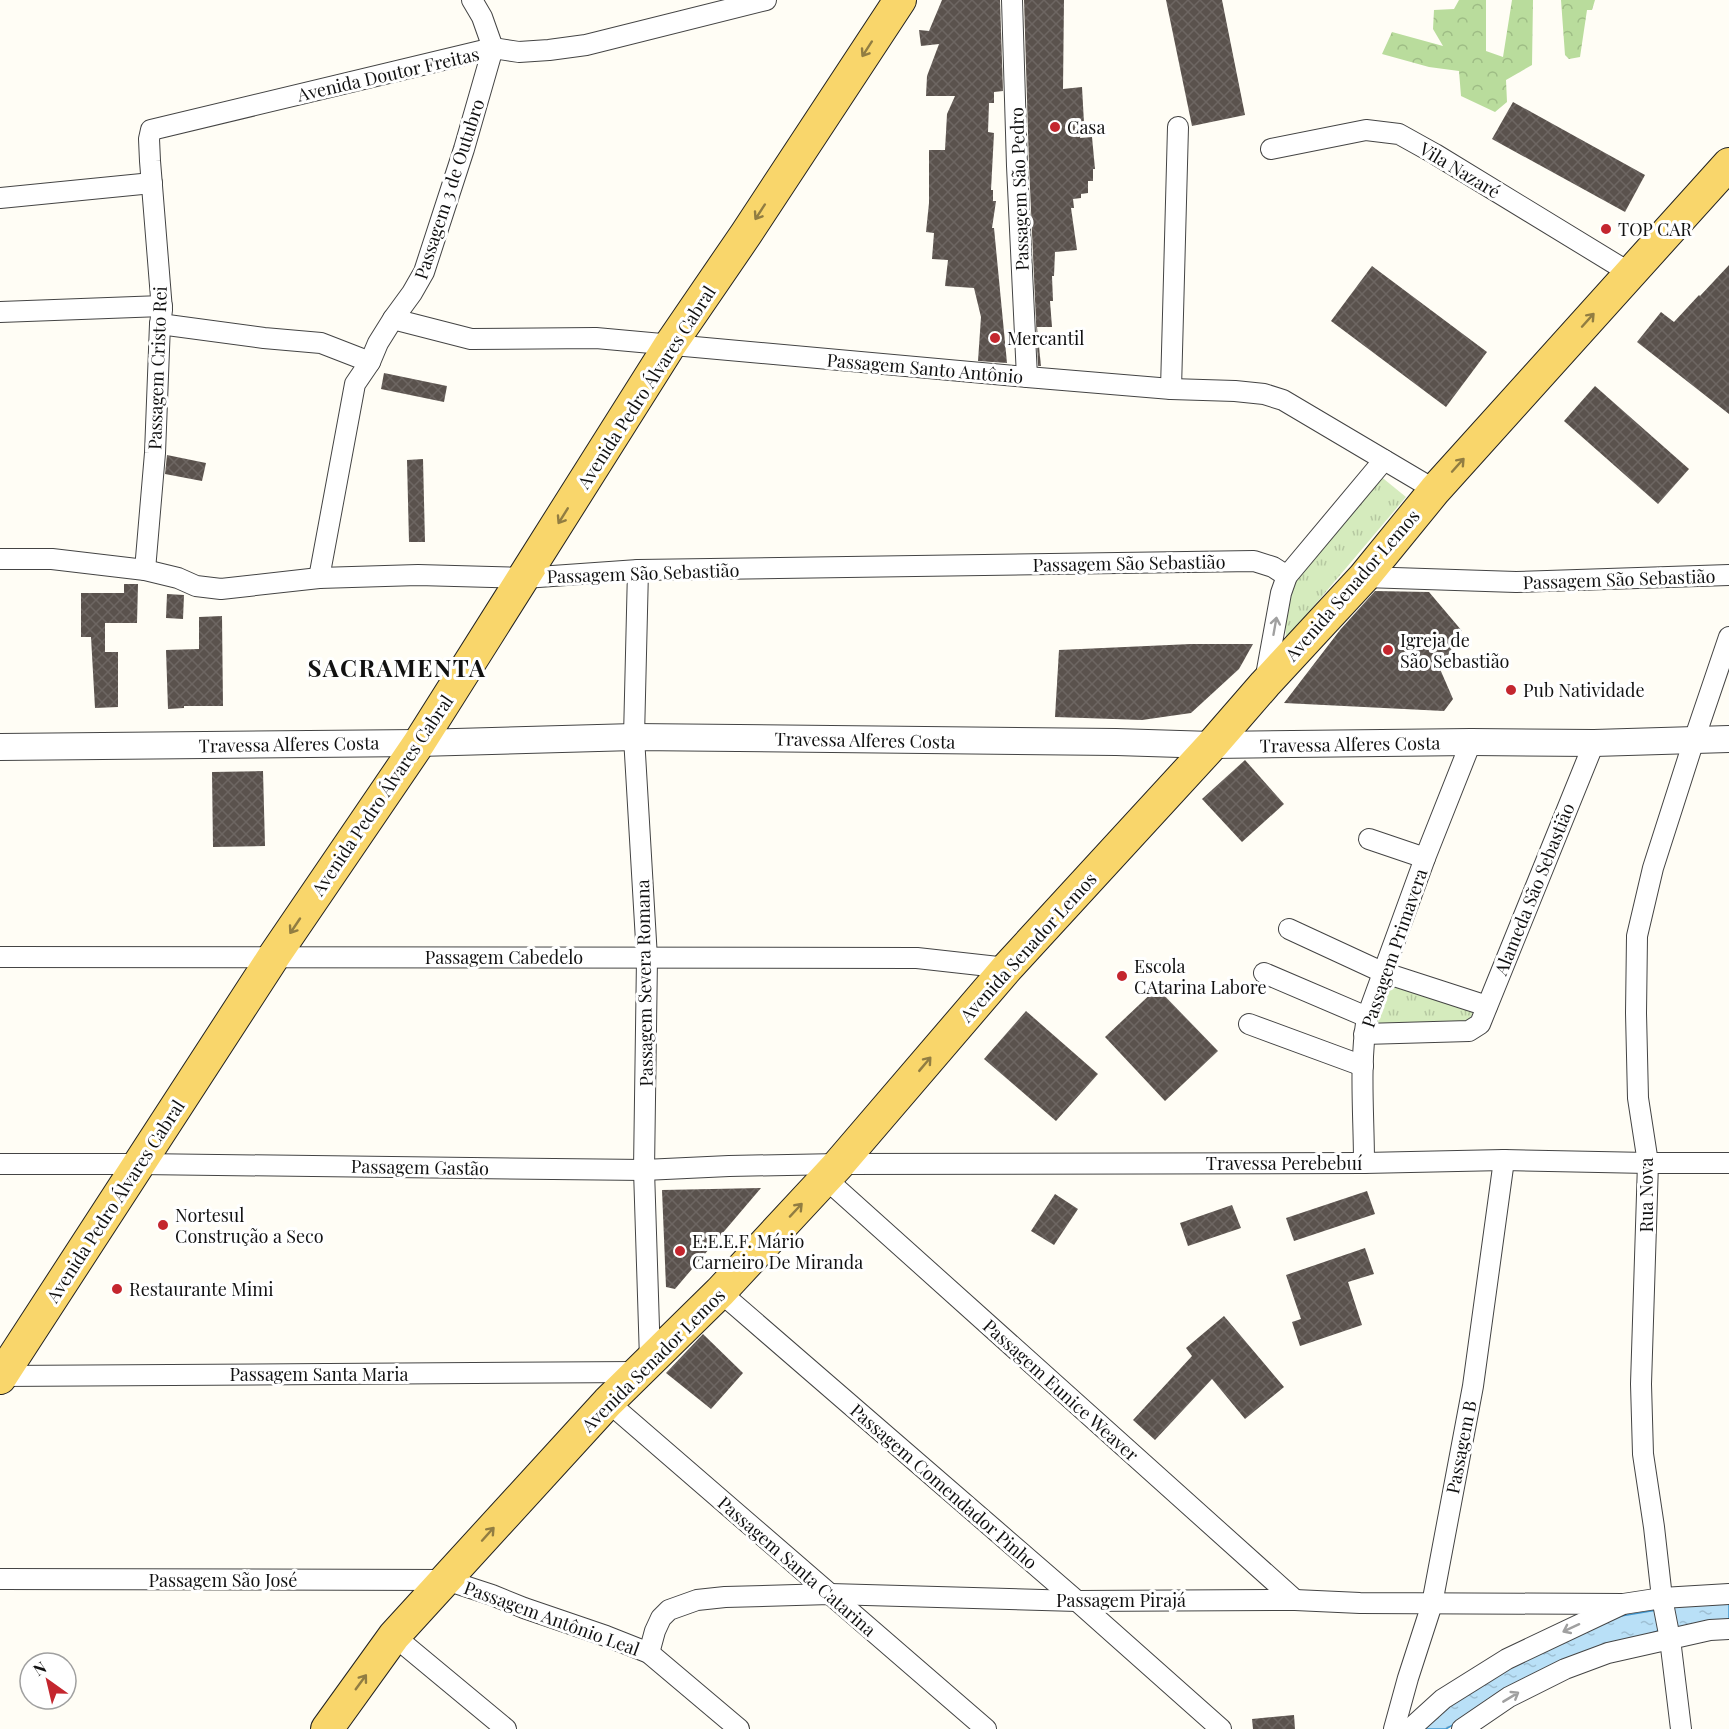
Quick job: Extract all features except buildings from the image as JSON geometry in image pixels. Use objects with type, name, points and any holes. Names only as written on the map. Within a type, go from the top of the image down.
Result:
[{"type":"main road","name":"Avenida Pedro Álvares Cabral","points":[[0,1377],[274,956],[419,743],[670,345],[900,0]]},
{"type":"main road","name":"Avenida Senador Lemos","points":[[327,1729],[394,1636],[609,1402],[720,1292],[832,1172],[1007,968],[1364,577],[1435,490],[1729,164]]},
{"type":"street","points":[[472,0],[482,17],[494,48]]},
{"type":"street","name":"Avenida Doutor Freitas","points":[[151,130],[494,48],[519,52],[586,45],[766,0]]},
{"type":"street","name":"Passagem São Pedro","points":[[1012,0],[1027,377]]},
{"type":"street","name":"Passagem 3 de Outubro","points":[[319,578],[356,384],[370,362],[378,343],[424,272],[494,48]]},
{"type":"street","points":[[1171,389],[1178,128]]},
{"type":"street","name":"Passagem Cristo Rei","points":[[145,570],[155,453],[161,315],[148,139],[151,130]]},
{"type":"street","name":"Vila Nazaré","points":[[1271,149],[1366,130],[1400,134],[1630,273]]},
{"type":"street","points":[[0,198],[152,183]]},
{"type":"street","points":[[0,312],[161,315],[264,338],[321,343],[370,362]]},
{"type":"street","name":"Passagem Santo Antônio","points":[[393,319],[471,339],[596,338],[1027,377],[1264,394],[1283,400],[1435,490]]},
{"type":"street","points":[[1265,684],[1281,593],[1287,576],[1384,460]]},
{"type":"street","name":"Passagem São Sebastião","points":[[0,559],[52,559],[145,570],[178,578],[196,586],[220,589],[319,578],[418,574],[524,578],[638,570],[1254,561],[1273,567],[1287,576]]},
{"type":"street","name":"Passagem Severa Romana","points":[[638,570],[634,737],[647,958],[644,1366]]},
{"type":"street","name":"Passagem São Sebastião","points":[[1364,577],[1516,582],[1729,575]]},
{"type":"street","name":"Rua Nova","points":[[1681,1729],[1643,1454],[1641,1384],[1648,1163],[1638,1098],[1637,936],[1653,868],[1729,638]]},
{"type":"street","name":"Travessa Alferes Costa","points":[[0,747],[419,743],[634,737],[1212,745],[1594,743],[1729,739]]},
{"type":"street","name":"Passagem Primavera","points":[[1364,1163],[1365,1025],[1382,972],[1471,742]]},
{"type":"street","name":"Alameda São Sebastião","points":[[1365,1025],[1469,1031],[1480,1024],[1594,743]]},
{"type":"street","points":[[1369,839],[1425,858]]},
{"type":"street","points":[[1289,929],[1382,972],[1487,1006]]},
{"type":"street","name":"Passagem Cabedelo","points":[[0,957],[917,958],[1007,968]]},
{"type":"street","points":[[1264,973],[1365,1025]]},
{"type":"street","points":[[1249,1024],[1363,1066]]},
{"type":"street","name":"Travessa Perebebuí","points":[[832,1172],[1504,1160],[1729,1163]]},
{"type":"street","name":"Passagem B","points":[[1394,1729],[1432,1604],[1473,1386],[1504,1160]]},
{"type":"street","name":"Passagem Gastão","points":[[0,1164],[644,1170],[729,1166],[832,1172]]},
{"type":"street","name":"Passagem Eunice Weaver","points":[[832,1172],[1295,1600]]},
{"type":"street","name":"Passagem Comendador Pinho","points":[[720,1292],[1077,1600],[1221,1729]]},
{"type":"street","name":"Passagem Santa Maria","points":[[0,1377],[644,1366]]},
{"type":"street","name":"Passagem Santa Catarina","points":[[609,1402],[986,1729]]},
{"type":"street","name":"Passagem São José","points":[[0,1579],[446,1581]]},
{"type":"street","name":"Passagem Antônio Leal","points":[[446,1581],[492,1595],[649,1653],[739,1729]]},
{"type":"street","name":"Passagem Pirajá","points":[[649,1653],[661,1618],[669,1610],[697,1600],[725,1597],[830,1594],[1077,1600],[1623,1604]]},
{"type":"street","points":[[1410,1729],[1443,1699],[1507,1659],[1623,1604],[1729,1594]]},
{"type":"street","points":[[1462,1729],[1509,1697],[1565,1669],[1669,1634],[1729,1629]]},
{"type":"street","points":[[394,1636],[506,1729]]},
{"type":"green space","points":[[1459,0],[1486,0],[1486,51],[1503,57],[1512,0],[1533,0],[1532,65],[1506,80],[1507,102],[1495,112],[1461,96],[1459,71],[1429,67],[1382,54],[1392,32],[1443,46],[1433,29],[1434,10],[1454,9]]},
{"type":"green space","points":[[1561,0],[1595,0],[1592,10],[1587,10],[1580,57],[1569,59],[1565,55]]},
{"type":"green space","points":[[1379,475],[1406,497],[1286,639],[1284,604],[1295,580]]},
{"type":"green space","points":[[1386,979],[1483,1006],[1464,1023],[1376,1026],[1371,1019]]},
{"type":"water","points":[[1729,1598],[1729,1622],[1667,1628],[1556,1664],[1446,1729],[1420,1729],[1495,1671],[1583,1629],[1621,1616]]},
{"type":"place","name":"Casa","points":[[1055,127]]},
{"type":"place","name":"TOP CAR","points":[[1606,229]]},
{"type":"place","name":"Mercantil","points":[[995,338]]},
{"type":"place","name":"Igreja de São Sebastião","points":[[1388,650]]},
{"type":"place","name":"Pub Natividade","points":[[1511,690]]},
{"type":"place","name":"Escola CAtarina Labore","points":[[1122,976]]},
{"type":"place","name":"Nortesul Construção a Seco","points":[[163,1225]]},
{"type":"place","name":"E.E.E.F. Mário Carneiro De Miranda","points":[[680,1251]]},
{"type":"place","name":"Restaurante Mimi","points":[[117,1289]]},
{"type":"district","name":"SACRAMENTA","points":[[397,667]]}]
